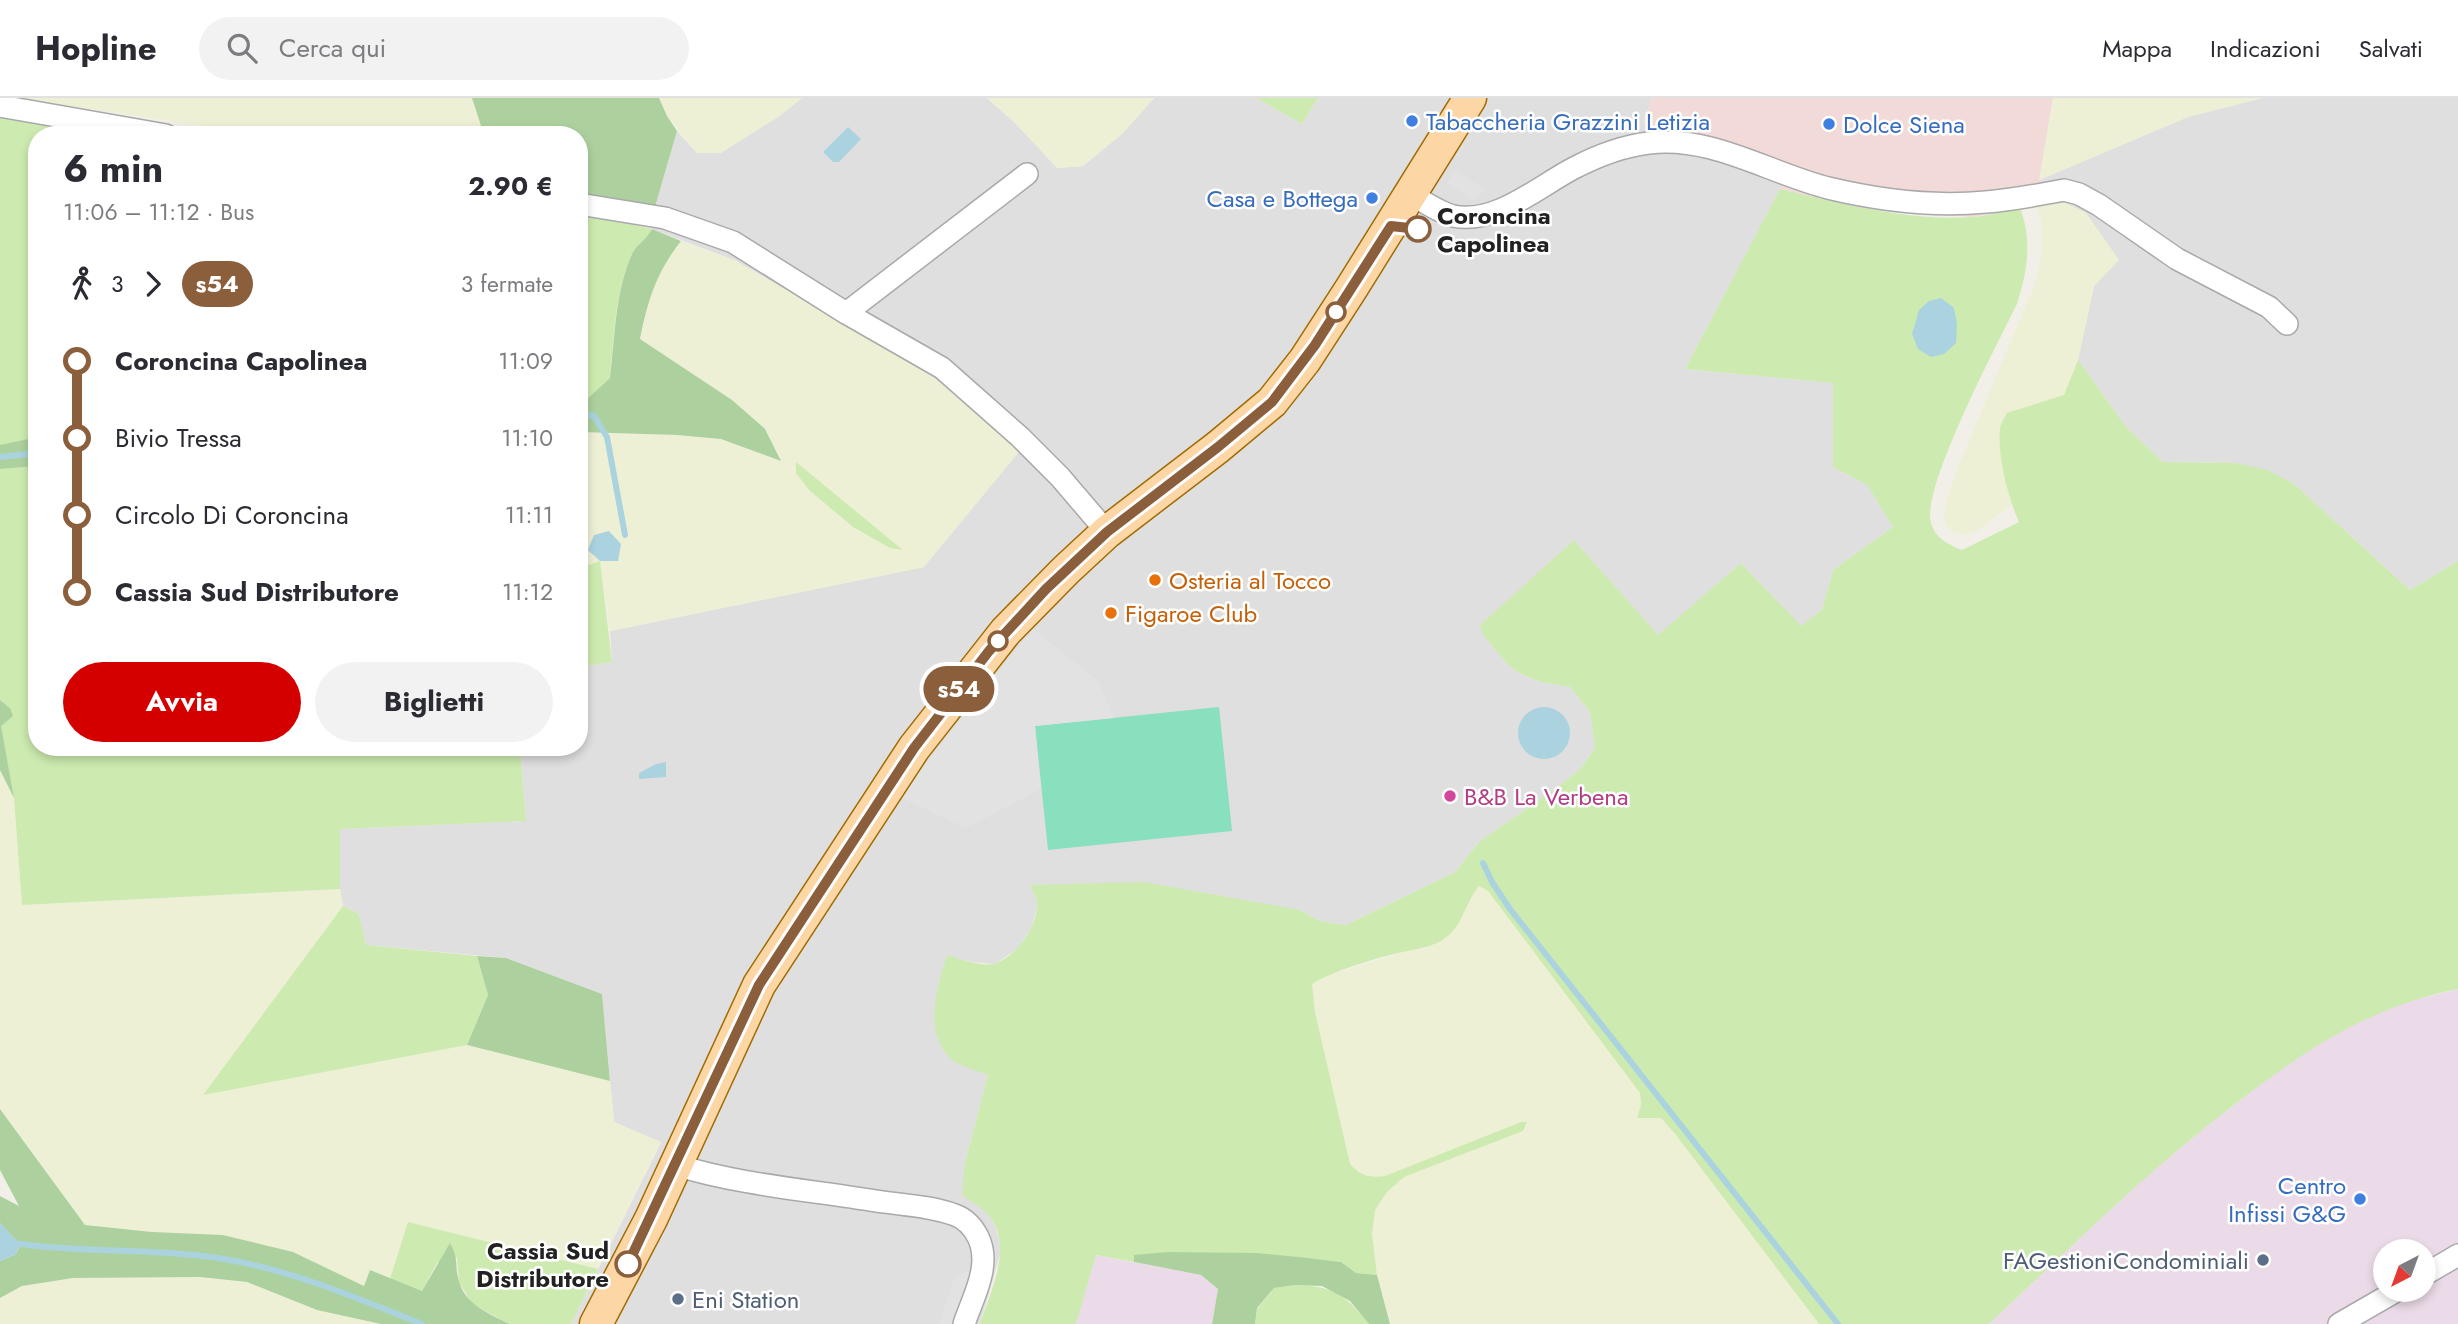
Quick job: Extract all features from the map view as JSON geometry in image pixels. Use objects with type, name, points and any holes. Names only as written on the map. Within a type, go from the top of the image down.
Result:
[{"type":"main road","points":[[596,1324],[642,1237],[759,985],[900,768],[948,702],[1006,631],[1046,589],[1107,532],[1272,402],[1315,345],[1470,98]]},
{"type":"street","points":[[0,106],[114,126]]},
{"type":"street","points":[[1411,194],[1452,216],[1480,215],[1516,202],[1576,167],[1618,150],[1664,142],[1713,149],[1828,188],[1908,201],[1984,203],[2071,191],[2099,205],[2177,259],[2269,307],[2287,324]]},
{"type":"street","points":[[846,313],[1027,174]]},
{"type":"street","points":[[588,205],[665,218],[733,242],[954,377],[1045,461],[1107,532]]},
{"type":"street","points":[[676,1165],[710,1174],[922,1208],[962,1218],[977,1234],[984,1260],[964,1324]]},
{"type":"street","points":[[2436,1268],[2458,1255]]},
{"type":"street","points":[[2339,1324],[2377,1302]]},
{"type":"shaded area","points":[[802,98],[987,98],[1058,168],[1083,166],[1122,134],[1154,98],[1256,98],[1302,124],[1318,98],[1652,98],[1643,123],[1714,140],[1793,165],[1685,369],[1833,383],[1833,467],[1867,485],[1893,527],[1833,570],[1822,610],[1801,627],[1741,563],[1658,636],[1574,540],[1483,635],[1508,665],[1521,674],[1541,682],[1570,687],[1590,712],[1595,748],[1580,769],[1563,783],[1479,842],[1455,872],[1346,925],[1320,921],[1300,910],[1031,885],[1038,904],[1031,929],[1017,949],[995,964],[947,956],[939,982],[935,1011],[950,1058],[988,1075],[965,1163],[995,1226],[1002,1248],[980,1324],[571,1324],[661,1143],[614,1122],[602,994],[506,958],[366,945],[359,914],[343,906],[340,889],[340,829],[526,821],[521,756],[588,756],[588,666],[612,662],[610,631],[924,567],[905,357],[734,260],[652,229],[655,207],[677,131],[697,153],[778,117]]},
{"type":"shaded area","points":[[1652,98],[2053,98],[2036,205],[1973,217],[1888,211],[1780,189],[1792,165],[1714,140],[1643,124]]},
{"type":"shaded area","points":[[2262,98],[2458,98],[2458,561],[2410,590],[2294,484],[2236,463],[2163,462],[2127,428],[2078,360],[2094,286],[2118,260],[2036,205],[2039,180],[2188,117]]},
{"type":"shaded area","points":[[1455,170],[1486,190],[1473,200],[1447,183]]},
{"type":"shaded area","points":[[1033,629],[1098,681],[1114,718],[1035,726],[1041,789],[966,828],[899,797]]},
{"type":"shaded area","points":[[2458,989],[2458,1324],[1989,1324],[2136,1185],[2199,1132],[2283,1067],[2319,1042],[2360,1020],[2406,1002]]},
{"type":"shaded area","points":[[1095,1255],[1201,1275],[1218,1289],[1212,1324],[1076,1324]]},
{"type":"shaded area","points":[[973,1268],[954,1324],[939,1324],[954,1279]]},
{"type":"green space","points":[[17,98],[472,98],[481,126],[202,126]]},
{"type":"green space","points":[[472,98],[659,98],[677,131],[655,207],[588,196],[588,126],[481,126]]},
{"type":"green space","points":[[659,98],[802,98],[778,117],[721,153],[697,153],[667,116]]},
{"type":"green space","points":[[987,98],[1154,98],[1122,134],[1082,166],[1057,168],[1015,123]]},
{"type":"green space","points":[[1256,98],[1318,98],[1302,124]]},
{"type":"green space","points":[[2053,98],[2262,98],[2188,117],[2039,180]]},
{"type":"green space","points":[[0,114],[63,126],[28,126],[28,439],[0,445]]},
{"type":"green space","points":[[1780,189],[1876,210],[1925,217],[1978,216],[2020,208],[2026,233],[2027,256],[2017,304],[1963,415],[1931,505],[1933,529],[1947,543],[1962,550],[2019,522],[2007,489],[2002,463],[2001,424],[2007,413],[2064,395],[2078,360],[2127,428],[2163,462],[2236,463],[2267,470],[2294,484],[2410,590],[2458,561],[2458,989],[2394,1007],[2365,1020],[2283,1068],[2167,1159],[1989,1324],[1819,1324],[1661,1118],[1637,1118],[1641,1105],[1640,1093],[1488,891],[1479,886],[1456,928],[1441,941],[1356,965],[1312,984],[1315,1012],[1350,1164],[1362,1174],[1385,1176],[1521,1122],[1527,1122],[1523,1131],[1404,1177],[1387,1192],[1375,1210],[1372,1234],[1377,1275],[1356,1273],[1341,1262],[1308,1258],[1135,1255],[1134,1262],[1096,1255],[1076,1324],[980,1324],[999,1266],[999,1236],[994,1223],[984,1211],[962,1195],[965,1163],[988,1075],[961,1065],[948,1056],[936,1033],[935,1007],[947,955],[991,964],[1011,954],[1029,932],[1036,914],[1037,901],[1030,885],[1144,882],[1300,910],[1320,921],[1346,925],[1455,872],[1479,842],[1563,783],[1580,769],[1595,748],[1590,712],[1570,687],[1541,682],[1521,674],[1508,665],[1483,635],[1480,625],[1574,540],[1658,635],[1741,563],[1801,626],[1822,610],[1833,570],[1893,527],[1867,485],[1833,467],[1833,383],[1685,369]]},
{"type":"green space","points":[[2066,203],[2086,213],[2119,260],[2094,286],[2078,360],[2064,395],[2002,459],[2011,505],[1976,532],[1953,532],[1946,526],[1944,519],[1946,503],[1958,467],[2036,281],[2042,240],[2041,220],[2036,205]]},
{"type":"green space","points":[[588,214],[652,229],[632,254],[626,269],[616,315],[610,378],[588,398]]},
{"type":"green space","points":[[652,229],[681,241],[665,264],[654,287],[640,339],[732,400],[765,429],[781,461],[721,439],[588,432],[588,398],[610,378],[616,315],[626,269],[632,254]]},
{"type":"green space","points":[[681,241],[734,260],[905,357],[956,394],[1019,452],[924,567],[610,631],[604,589],[598,579],[588,574],[588,432],[721,439],[780,461],[765,429],[732,400],[640,339],[651,290],[664,262]],"holes":[[[796,463],[902,549],[890,548],[853,527],[809,490]]]},
{"type":"green space","points":[[28,439],[28,467],[0,469],[0,445]]},
{"type":"green space","points":[[796,462],[903,550],[890,548],[853,527],[809,490],[796,473]]},
{"type":"green space","points":[[28,467],[28,756],[521,756],[526,821],[340,829],[340,889],[22,905],[14,798],[0,725],[10,708],[0,700],[0,469]]},
{"type":"green space","points":[[600,561],[612,662],[588,666],[588,566]]},
{"type":"green space","points":[[0,700],[10,708],[13,716],[1,726],[14,798],[0,770]]},
{"type":"green space","points":[[1219,707],[1232,831],[1048,850],[1035,726]]},
{"type":"green space","points":[[0,770],[14,798],[22,905],[340,889],[343,906],[204,1094],[467,1045],[610,1081],[614,1122],[661,1142],[598,1269],[409,1223],[390,1279],[370,1270],[364,1287],[293,1252],[85,1225],[0,1109]]},
{"type":"green space","points":[[1478,886],[1488,891],[1640,1093],[1641,1105],[1648,1117],[1661,1118],[1676,1135],[1819,1324],[1390,1324],[1377,1275],[1372,1234],[1375,1210],[1387,1192],[1404,1177],[1523,1131],[1527,1123],[1521,1122],[1385,1176],[1372,1178],[1359,1174],[1350,1164],[1315,1012],[1312,984],[1323,977],[1402,952],[1424,949],[1454,930],[1469,898]]},
{"type":"green space","points":[[343,906],[359,914],[366,945],[477,956],[488,995],[467,1045],[203,1095]]},
{"type":"green space","points":[[477,956],[506,958],[602,994],[610,1081],[467,1045],[488,995]]},
{"type":"green space","points":[[0,1109],[85,1225],[152,1232],[223,1235],[293,1252],[364,1286],[370,1270],[422,1291],[450,1243],[459,1281],[472,1303],[510,1324],[381,1324],[317,1310],[247,1282],[200,1277],[73,1278],[22,1286],[0,1298],[0,1261],[16,1254],[20,1245],[0,1223],[0,1196],[19,1206],[0,1170]]},
{"type":"green space","points":[[408,1222],[598,1269],[571,1324],[510,1324],[472,1304],[459,1282],[457,1257],[437,1263],[422,1291],[390,1279]]},
{"type":"green space","points":[[1167,1252],[1257,1253],[1341,1262],[1356,1273],[1377,1275],[1390,1324],[1369,1324],[1350,1301],[1322,1286],[1296,1285],[1274,1288],[1257,1308],[1255,1324],[1212,1324],[1218,1289],[1201,1275],[1134,1262],[1134,1255]]},
{"type":"green space","points":[[200,1277],[247,1282],[317,1310],[381,1324],[0,1324],[0,1298],[22,1286],[73,1278]]},
{"type":"green space","points":[[1296,1285],[1320,1287],[1338,1294],[1369,1324],[1255,1324],[1257,1309],[1274,1288]]},
{"type":"water","points":[[848,127],[861,139],[839,162],[833,162],[823,152]]},
{"type":"water","points":[[1941,298],[1954,308],[1956,343],[1944,354],[1931,357],[1918,349],[1912,334],[1919,310],[1929,301]]},
{"type":"water","points":[[609,531],[621,544],[618,561],[600,561],[588,550],[594,535]]},
{"type":"water","points":[[1544,707],[1554,709],[1562,715],[1568,723],[1568,743],[1562,751],[1554,757],[1544,759],[1534,757],[1526,751],[1520,743],[1518,733],[1520,723],[1526,715],[1534,709]]},
{"type":"water","points":[[666,762],[666,777],[639,779],[639,773]]},
{"type":"water","points":[[0,1223],[20,1244],[16,1254],[0,1261]]},
{"type":"waterway","points":[[588,415],[594,416],[607,437],[625,535]]},
{"type":"waterway","points":[[0,457],[28,454]]},
{"type":"waterway","points":[[1483,863],[1510,909],[1838,1324]]},
{"type":"waterway","points":[[0,1241],[56,1248],[168,1253],[224,1259],[275,1270],[325,1286],[422,1324]]},
{"type":"bus line","name":"s54","points":[[628,1264],[751,999],[869,813],[929,728],[989,651],[1046,589],[1107,532],[1272,402],[1315,345],[1391,226],[1418,229]]},
{"type":"place","name":"Tabaccheria Grazzini Letizia","points":[[1412,121]]},
{"type":"place","name":"Dolce Siena","points":[[1829,124]]},
{"type":"place","name":"Casa e Bottega","points":[[1372,198]]},
{"type":"place","name":"Coroncina Capolinea","points":[[1418,229]]},
{"type":"place","name":"Osteria al Tocco","points":[[1155,580]]},
{"type":"place","name":"Figaroe Club","points":[[1111,613]]},
{"type":"place","name":"B&B La Verbena","points":[[1450,796]]},
{"type":"place","name":"Centro Infissi G&G","points":[[2360,1199]]},
{"type":"place","name":"FAGestioniCondominiali","points":[[2263,1260]]},
{"type":"place","name":"Cassia Sud Distributore","points":[[628,1264]]},
{"type":"place","name":"Eni Station","points":[[678,1299]]}]
